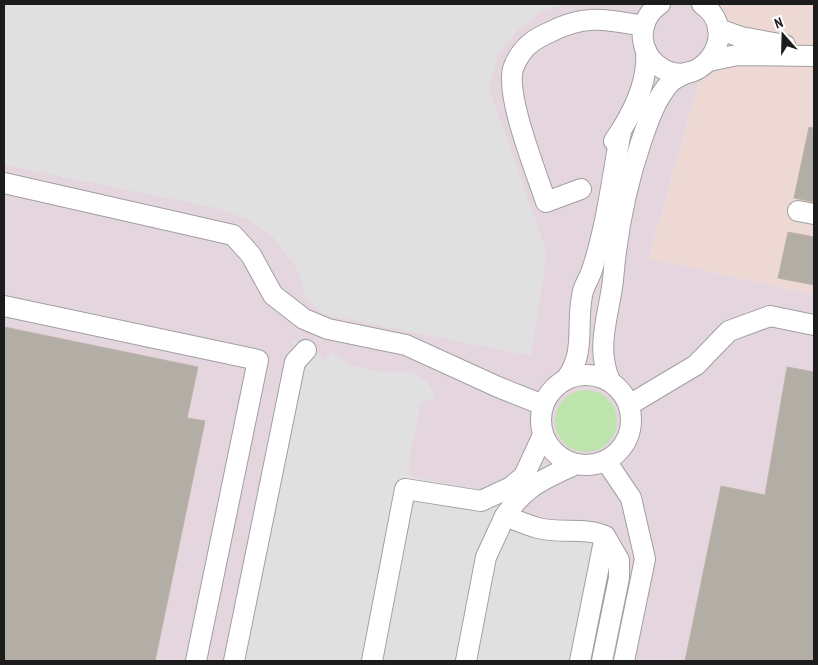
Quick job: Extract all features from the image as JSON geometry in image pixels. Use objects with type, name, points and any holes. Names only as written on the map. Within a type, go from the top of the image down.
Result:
[{"type":"street","points":[[660,4],[650,12],[644,26],[643,41],[646,50],[653,62],[666,70],[689,72]]},
{"type":"street","points":[[703,4],[714,18],[718,29],[716,48],[709,61]]},
{"type":"street","points":[[581,189],[546,202],[514,107],[513,68],[530,42],[570,22],[604,19],[644,26]]},
{"type":"street","points":[[718,29],[777,45],[814,46]]},
{"type":"street","points":[[566,379],[583,374],[596,375],[610,381],[622,392],[629,405],[632,418],[628,437],[617,454],[606,461],[591,465],[576,464],[556,453],[543,435],[540,420],[543,405],[549,393],[566,379],[578,358],[584,291],[592,270],[602,229],[621,131],[637,100],[645,76],[646,50]]},
{"type":"street","points":[[610,381],[605,364],[603,343],[612,281],[622,257],[641,171],[641,144],[650,116],[669,84],[709,61],[737,55],[814,56]]},
{"type":"street","points":[[4,182],[234,235],[251,255],[272,295],[304,319],[328,329],[406,345],[498,387],[543,405]]},
{"type":"street","points":[[4,306],[258,360],[196,661]]},
{"type":"street","points":[[629,405],[696,365],[729,332],[770,316],[814,325]]},
{"type":"street","points":[[234,661],[295,362],[306,350]]},
{"type":"street","points":[[372,661],[405,490],[481,501],[511,486],[524,476],[543,435]]},
{"type":"street","points":[[606,461],[631,498],[645,559],[624,661]]},
{"type":"street","points":[[466,661],[486,558],[505,516],[516,499],[531,486],[576,464]]},
{"type":"street","points":[[505,516],[539,529],[574,533],[595,531],[605,536],[619,560],[619,578],[602,661]]},
{"type":"street","points":[[580,661],[605,536]]},
{"type":"shaded area","points":[[4,4],[721,4],[649,258],[814,295],[814,661],[4,661]]},
{"type":"shaded area","points":[[4,4],[562,4],[540,13],[519,29],[499,53],[489,88],[543,241],[546,259],[531,356],[322,314],[306,297],[297,269],[273,237],[247,219],[221,209],[4,165]]},
{"type":"shaded area","points":[[721,4],[814,4],[814,295],[649,258]]},
{"type":"shaded area","points":[[294,340],[310,344],[323,361],[332,352],[353,366],[380,372],[412,372],[427,382],[436,399],[421,402],[408,466],[412,476],[472,489],[530,517],[613,535],[605,661],[228,661]]},
{"type":"green space","points":[[586,390],[598,392],[608,399],[615,409],[617,421],[615,433],[608,443],[598,450],[586,452],[574,450],[564,443],[557,433],[555,421],[557,409],[564,399],[574,392]]},
{"type":"building","points":[[809,127],[814,128],[814,202],[794,198]]},
{"type":"building","points":[[788,232],[814,237],[814,285],[778,278]]},
{"type":"building","points":[[4,327],[198,367],[187,418],[205,421],[155,661],[4,661]]},
{"type":"building","points":[[787,367],[814,372],[814,661],[685,661],[721,486],[765,495]]}]
